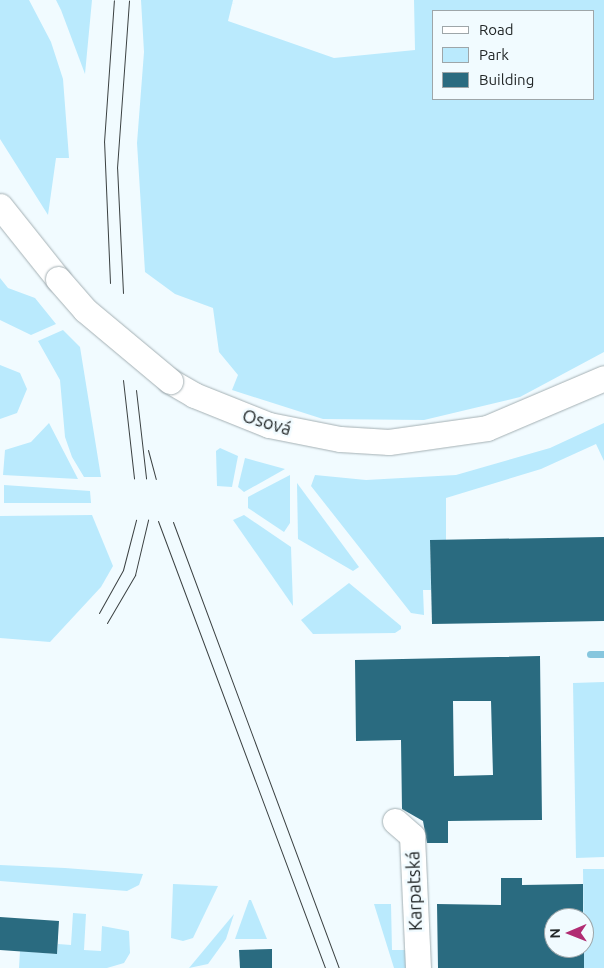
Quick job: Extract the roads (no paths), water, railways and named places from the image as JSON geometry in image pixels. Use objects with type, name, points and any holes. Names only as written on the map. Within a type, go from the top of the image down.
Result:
[{"type":"street","name":"Osová","points":[[0,206],[85,310],[170,380],[194,396],[269,424],[340,439],[389,442],[487,428],[604,378]]},
{"type":"street","name":"Karpatská","points":[[395,822],[412,836],[418,968]]},
{"type":"waterway","points":[[590,654],[604,654]]},
{"type":"tram line","points":[[110,283],[104,142],[114,0]]},
{"type":"tram line","points":[[123,293],[117,168],[129,0]]},
{"type":"tram line","points":[[123,380],[134,478]]},
{"type":"tram line","points":[[136,390],[146,478]]},
{"type":"tram line","points":[[148,450],[156,479]]},
{"type":"tram line","points":[[99,613],[123,570],[136,520]]},
{"type":"tram line","points":[[107,623],[135,575],[148,520]]},
{"type":"tram line","points":[[158,521],[325,968]]},
{"type":"tram line","points":[[173,522],[339,968]]}]
